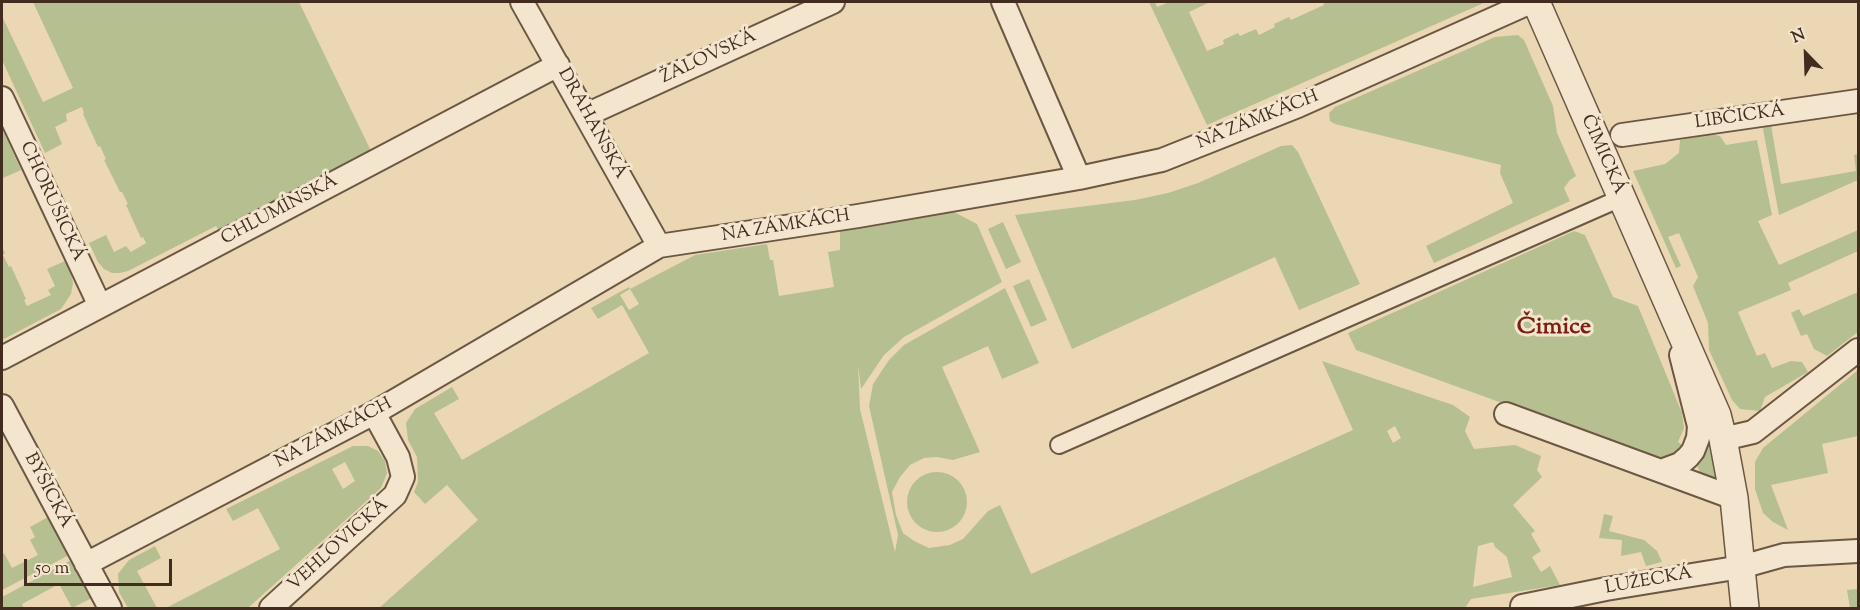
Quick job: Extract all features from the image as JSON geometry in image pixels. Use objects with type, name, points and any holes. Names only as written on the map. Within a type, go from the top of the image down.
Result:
[{"type":"street","name":"DRAHANSKÁ","points":[[522,2],[659,246]]},
{"type":"street","name":"ŽALOVSKÁ","points":[[586,115],[833,2]]},
{"type":"street","points":[[1002,2],[1079,178]]},
{"type":"street","name":"NA ZÁMKÁCH","points":[[86,564],[374,413],[659,246],[858,216],[1079,178],[1172,156],[1298,106],[1533,2]]},
{"type":"street","name":"ČIMICKÁ","points":[[1533,2],[1717,415],[1724,439],[1734,498],[1745,609]]},
{"type":"street","name":"CHLUMÍNSKÁ","points":[[2,358],[558,65]]},
{"type":"street","name":"CHORUŠICKÁ","points":[[2,98],[100,306]]},
{"type":"street","name":"LIBČICKÁ","points":[[1622,135],[1858,101]]},
{"type":"street","points":[[1059,444],[1621,198]]},
{"type":"street","name":"ČIMICKÁ","points":[[1661,471],[1680,464],[1688,457],[1696,445],[1699,426],[1669,308]]},
{"type":"street","points":[[1724,439],[1753,432],[1858,350]]},
{"type":"street","name":"BYŠICKÁ","points":[[2,406],[110,609]]},
{"type":"street","name":"VEHLOVICKÁ","points":[[270,609],[394,495],[403,477],[398,457],[374,413]]},
{"type":"street","points":[[1506,414],[1734,498]]},
{"type":"street","name":"LUŽECKÁ","points":[[1522,606],[1606,589],[1741,567],[1784,555],[1858,551]]},
{"type":"green space","points":[[33,2],[299,2],[371,151],[219,231],[216,226],[128,271],[112,273],[98,262],[89,243],[106,235],[114,252],[126,246],[131,252],[146,243],[143,237],[141,238],[126,205],[128,204],[104,160],[106,159],[100,146],[98,147],[82,107],[66,114],[67,121],[55,127],[62,144],[45,153],[2,60],[2,16],[43,102],[73,88]]},
{"type":"green space","points":[[1149,2],[1155,2],[1157,7],[1169,2],[1210,2],[1189,12],[1207,51],[1224,44],[1223,40],[1238,33],[1240,36],[1256,29],[1259,35],[1289,17],[1291,20],[1324,5],[1323,2],[1486,2],[1207,125]]},
{"type":"green space","points":[[1518,35],[1524,40],[1553,106],[1557,133],[1576,176],[1564,188],[1570,201],[1434,263],[1426,246],[1513,203],[1500,173],[1501,165],[1335,124],[1330,121],[1329,113],[1335,107],[1495,37]]},
{"type":"green space","points":[[1771,125],[1781,184],[1856,171],[1854,155],[1858,154],[1858,180],[1779,215],[1763,129]]},
{"type":"green space","points":[[2,129],[21,170],[3,178],[2,175]]},
{"type":"green space","points":[[1709,134],[1720,136],[1726,145],[1757,140],[1772,215],[1758,221],[1779,265],[1858,230],[1858,251],[1788,283],[1791,290],[1738,312],[1757,356],[1765,353],[1772,368],[1791,361],[1802,362],[1808,372],[1765,397],[1760,411],[1740,409],[1732,400],[1709,350],[1708,323],[1693,286],[1698,277],[1679,233],[1668,237],[1681,266],[1676,268],[1633,171],[1665,164],[1679,153],[1680,140]]},
{"type":"green space","points":[[1292,145],[1298,152],[1360,284],[1299,310],[1275,257],[1072,349],[1015,215],[1135,200],[1168,193],[1198,183],[1281,146]]},
{"type":"green space","points":[[954,212],[977,224],[1002,282],[904,337],[884,355],[861,389],[858,364],[860,409],[895,552],[898,535],[869,406],[873,384],[889,360],[904,345],[1005,288],[1039,363],[1002,379],[988,346],[942,367],[980,452],[953,460],[937,457],[924,458],[910,465],[900,477],[892,492],[896,515],[903,533],[914,541],[929,548],[950,545],[963,539],[988,511],[1000,505],[1031,574],[1353,430],[1322,361],[1453,405],[1470,417],[1465,431],[1474,449],[1515,445],[1541,456],[1537,470],[1542,477],[1513,505],[1535,531],[1531,534],[1541,551],[1532,557],[1541,572],[1550,566],[1560,585],[1471,599],[1465,608],[379,608],[478,520],[447,485],[425,504],[414,492],[418,482],[417,457],[408,440],[406,423],[415,409],[452,387],[459,399],[434,413],[462,460],[649,353],[622,305],[598,319],[591,308],[695,255],[767,244],[770,260],[773,260],[779,296],[834,287],[828,252],[840,250],[840,231]],"holes":[[[630,289],[639,304],[629,310],[620,295]],[[1395,426],[1401,438],[1393,443],[1387,431]],[[1493,542],[1495,547],[1507,557],[1512,577],[1473,587],[1478,546]]]},
{"type":"green space","points":[[1003,222],[1021,262],[1006,269],[988,229]]},
{"type":"green space","points":[[1574,231],[1585,235],[1613,297],[1638,306],[1682,413],[1684,428],[1678,442],[1685,447],[1676,454],[1667,458],[1651,457],[1356,350],[1348,333]]},
{"type":"green space","points":[[2,247],[5,253],[3,255],[9,267],[11,266],[27,306],[51,295],[48,290],[55,286],[47,269],[65,261],[73,283],[71,294],[61,309],[2,340]]},
{"type":"green space","points":[[1029,279],[1047,320],[1031,327],[1013,286]]},
{"type":"green space","points":[[1858,292],[1858,332],[1827,356],[1814,349],[1807,334],[1801,336],[1791,313],[1799,309],[1803,316]]},
{"type":"green space","points":[[1858,370],[1858,436],[1822,444],[1828,473],[1771,485],[1788,530],[1773,522],[1763,513],[1755,489],[1755,462],[1763,448]]},
{"type":"green space","points":[[1709,426],[1717,473],[1714,479],[1701,475],[1696,463]]},
{"type":"green space","points":[[353,446],[368,446],[378,451],[385,461],[387,473],[381,488],[248,608],[166,608],[280,549],[258,508],[233,521],[226,509]],"holes":[[[345,462],[355,481],[343,489],[332,469]]]},
{"type":"green space","points":[[937,472],[958,481],[967,502],[958,523],[937,532],[916,523],[907,502],[916,481]]},
{"type":"green space","points":[[1604,514],[1613,516],[1609,531],[1644,540],[1657,551],[1662,562],[1646,566],[1641,552],[1621,556],[1622,540],[1599,538]]},
{"type":"green space","points":[[50,516],[71,554],[2,590],[2,555],[4,553],[12,568],[38,555],[30,540],[35,537],[30,527]]},
{"type":"green space","points":[[155,546],[161,558],[137,571],[157,608],[128,608],[119,592],[118,574],[129,560]]},
{"type":"green space","points":[[73,559],[94,597],[72,608],[59,584],[22,604],[24,608],[2,608],[2,597]]},
{"type":"green space","points":[[1858,589],[1858,608],[1850,608],[1847,590]]},
{"type":"district","name":"Čimice","points":[[1554,329]]}]
